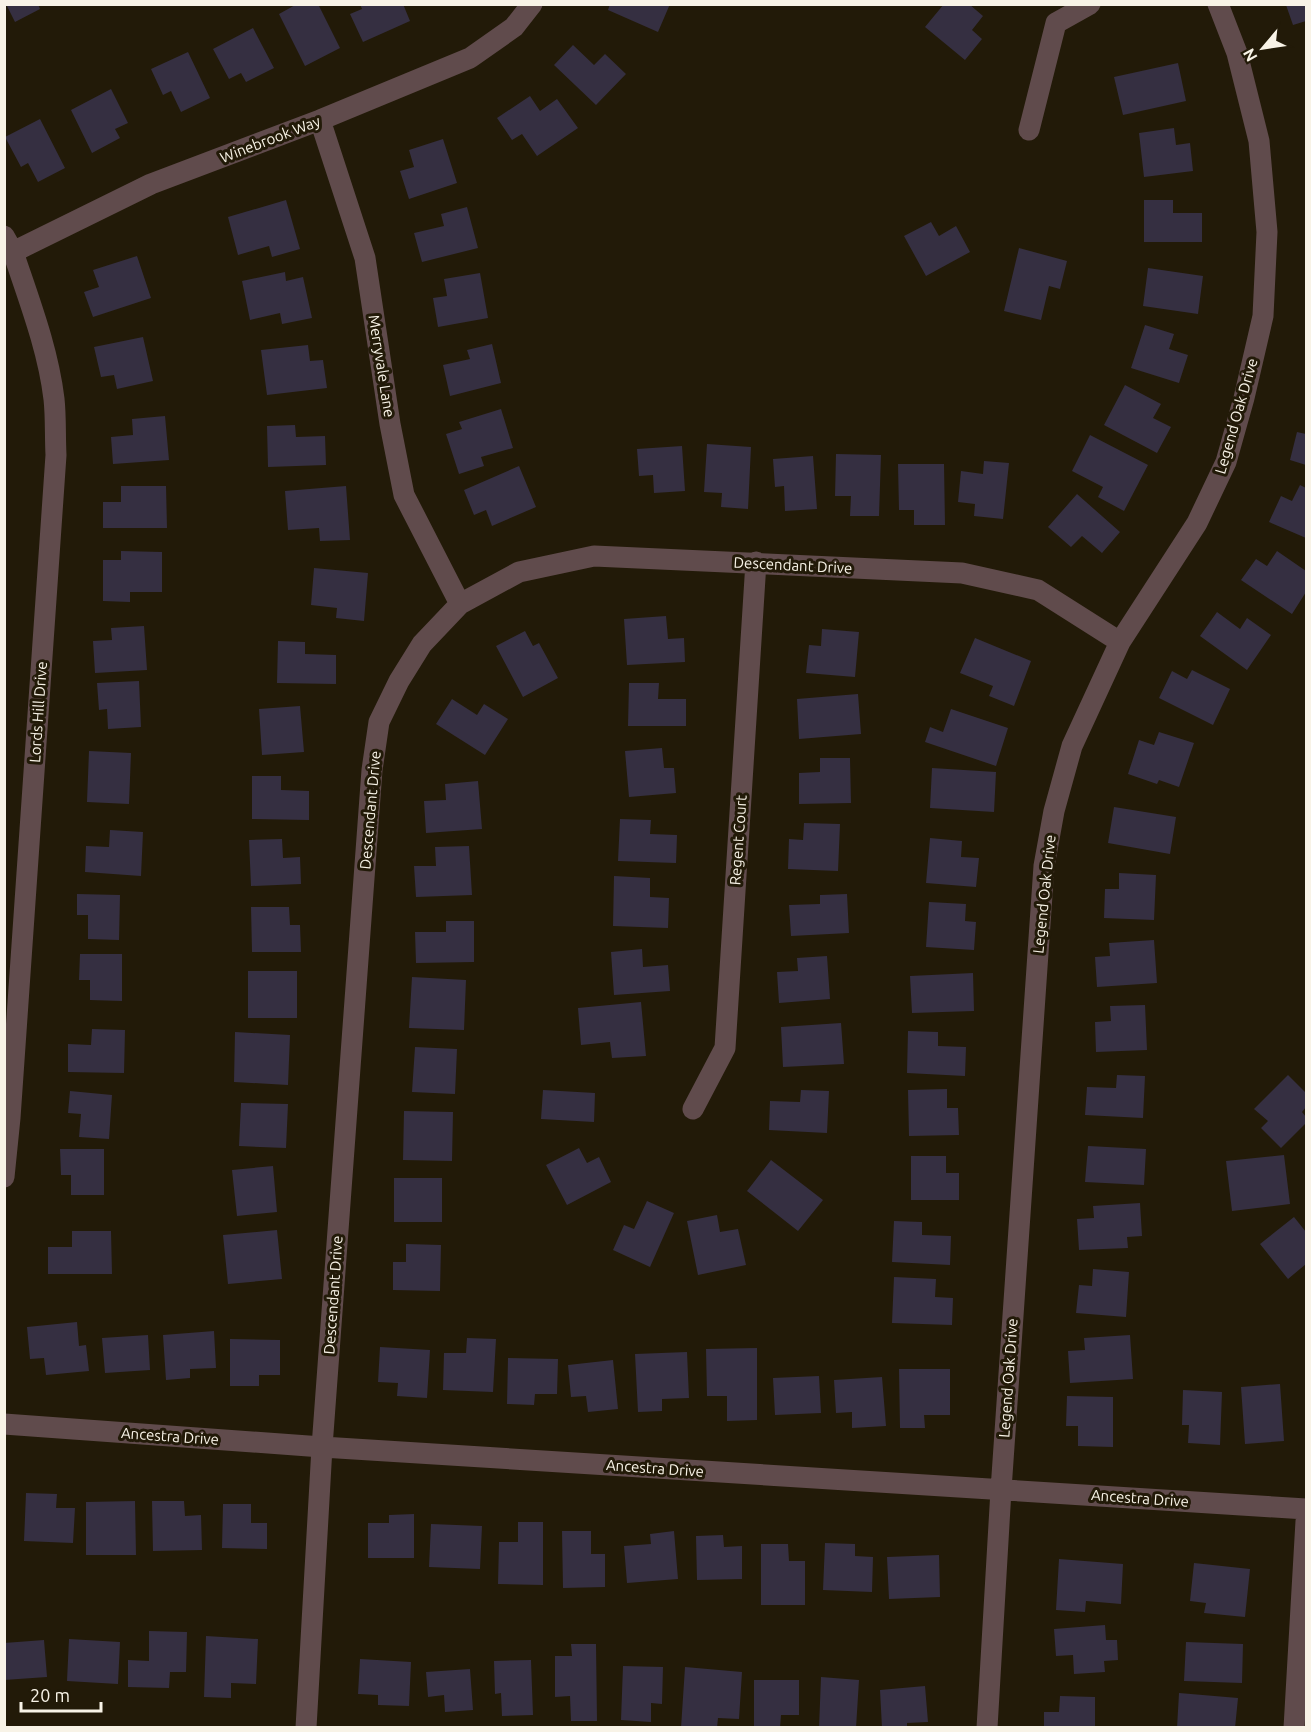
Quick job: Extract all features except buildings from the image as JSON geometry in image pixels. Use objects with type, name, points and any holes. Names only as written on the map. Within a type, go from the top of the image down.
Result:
[{"type":"street","name":"Winebrook Way","points":[[9,244],[152,184],[320,120],[470,58],[514,27],[532,4]]},
{"type":"street","points":[[1029,130],[1056,23],[1090,4]]},
{"type":"street","name":"Legend Oak Drive","points":[[987,1728],[1044,866],[1054,811],[1072,746],[1120,642],[1197,524],[1226,462],[1263,316],[1267,232],[1259,141],[1237,53],[1218,4]]},
{"type":"street","name":"Merryvale Lane","points":[[320,120],[365,258],[390,424],[404,495],[460,604]]},
{"type":"street","name":"Lords Hill Drive","points":[[4,1176],[56,455],[54,400],[45,354],[32,306],[9,244]]},
{"type":"street","name":"Descendant Drive","points":[[306,1728],[322,1447],[372,770],[379,722],[399,681],[422,644],[460,604],[519,572],[594,556],[962,573],[1038,590],[1120,642]]},
{"type":"street","name":"Regent Court","points":[[693,1109],[725,1048],[756,562]]},
{"type":"street","name":"Ancestra Drive","points":[[4,1424],[322,1447],[1306,1509]]},
{"type":"street","points":[[1294,1728],[1306,1521]]}]
